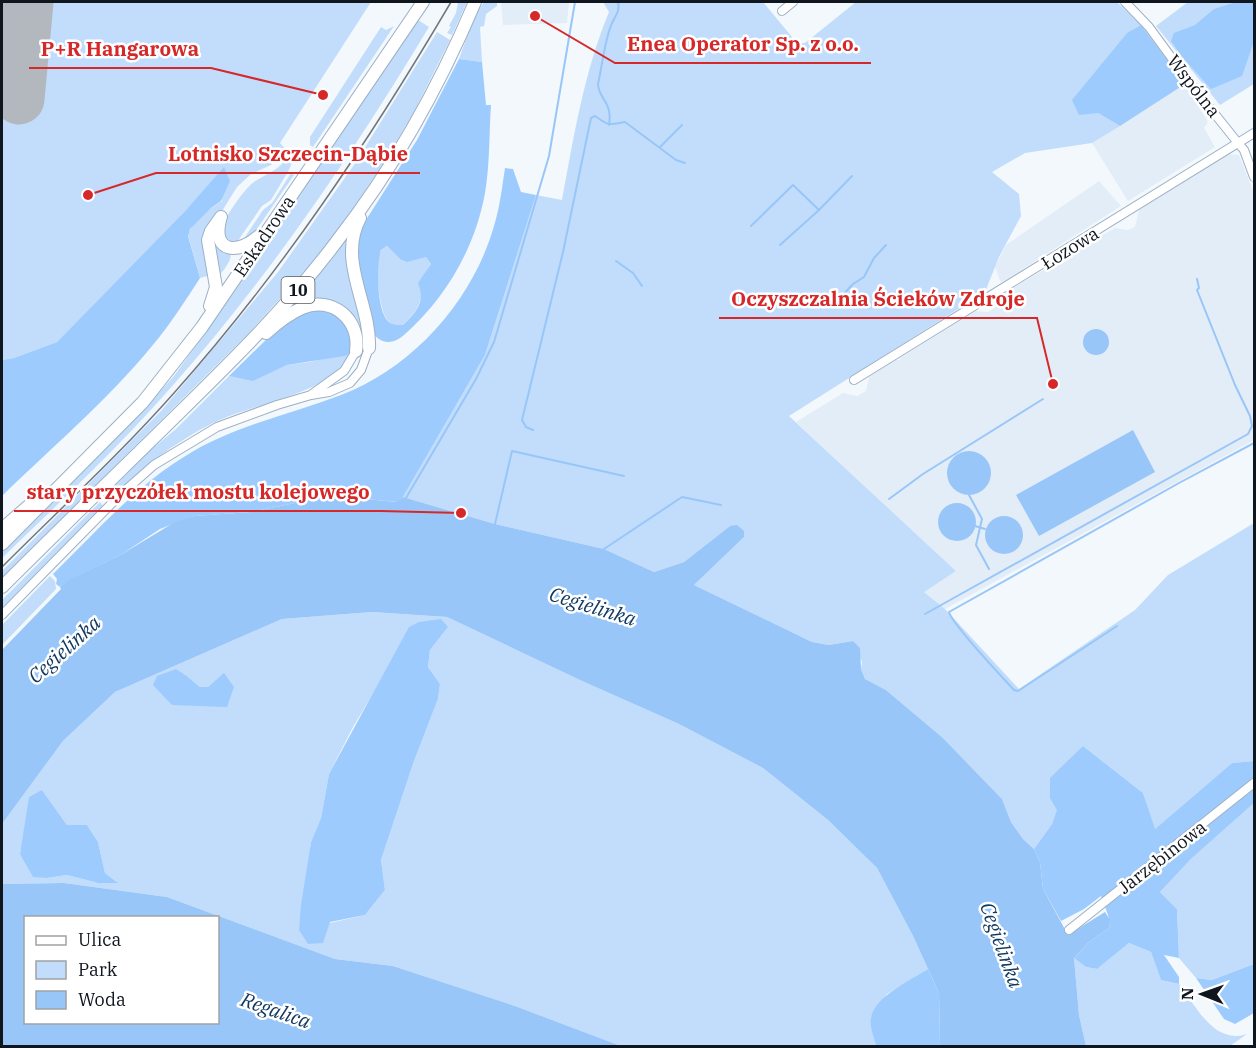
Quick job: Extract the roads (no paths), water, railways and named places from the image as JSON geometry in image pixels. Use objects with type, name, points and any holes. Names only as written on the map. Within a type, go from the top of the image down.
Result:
[{"type":"main road","points":[[399,36],[414,2]]},
{"type":"main road","name":"Eskadrowa","points":[[88,457],[159,385],[202,327],[423,2]]},
{"type":"main road","name":"10","points":[[2,587],[211,381],[299,288],[338,240],[374,191],[409,137],[475,2]]},
{"type":"main road","points":[[363,350],[368,333],[353,268],[352,247],[357,223],[374,191]]},
{"type":"main road","points":[[202,327],[216,289],[208,246],[211,231],[221,217],[218,228],[221,240],[228,247],[238,249],[247,246],[269,227]]},
{"type":"main road","points":[[211,381],[283,319],[311,305],[329,306],[342,312],[356,330],[363,350]]},
{"type":"main road","points":[[2,529],[88,457]]},
{"type":"main road","points":[[2,544],[88,457]]},
{"type":"street","points":[[782,11],[793,2]]},
{"type":"street","name":"Wspólna","points":[[1125,2],[1149,27],[1244,150],[1254,177]]},
{"type":"street","name":"Łozowa","points":[[854,380],[1254,133]]},
{"type":"street","points":[[311,395],[344,371],[363,350]]},
{"type":"street","points":[[2,615],[120,495],[154,465],[217,427],[311,395],[329,392],[350,383],[362,370],[363,350]]},
{"type":"street","name":"Jarzębinowa","points":[[1069,930],[1254,783]]},
{"type":"water","points":[[1096,329],[1105,333],[1109,342],[1105,351],[1096,355],[1087,351],[1083,342],[1087,333]]},
{"type":"water","points":[[1133,430],[1155,472],[1039,536],[1016,495]]},
{"type":"water","points":[[969,451],[984,458],[991,473],[984,488],[969,495],[954,488],[947,473],[954,458]]},
{"type":"water","name":"Cegielinka","points":[[346,497],[396,502],[403,497],[495,524],[604,549],[654,572],[684,562],[730,526],[737,525],[744,531],[744,537],[694,585],[812,642],[829,645],[853,641],[860,648],[861,669],[865,679],[886,690],[943,738],[1002,799],[1011,822],[1023,839],[1034,849],[1040,862],[1043,889],[1068,935],[1105,912],[1110,920],[1109,928],[1089,942],[1074,958],[1079,1015],[1086,1046],[940,1046],[939,993],[913,936],[877,868],[828,820],[763,768],[679,724],[447,617],[372,612],[282,619],[115,692],[63,741],[2,824],[2,650],[61,589],[60,587],[175,522],[194,516],[251,512],[300,502]]},
{"type":"water","points":[[957,503],[964,504],[970,509],[975,515],[975,529],[970,535],[964,540],[957,541],[950,540],[944,535],[939,529],[938,522],[939,515],[944,509],[950,504]]},
{"type":"water","points":[[1004,516],[1011,517],[1017,522],[1022,528],[1022,542],[1017,548],[1011,553],[1004,554],[997,553],[991,548],[986,542],[985,535],[986,528],[991,522],[997,517]]},
{"type":"water","name":"Regalica","points":[[64,883],[167,897],[218,916],[24,916],[24,1024],[219,1024],[219,916],[335,959],[393,966],[515,1006],[621,1046],[2,1046],[2,884]]},
{"type":"waterway","points":[[406,498],[476,379],[494,342],[549,156],[575,2]]},
{"type":"waterway","points":[[609,125],[609,111],[598,84],[606,42],[611,24],[618,12],[618,2]]},
{"type":"waterway","points":[[533,430],[526,427],[522,420],[563,252],[591,118],[595,116],[609,124],[625,122],[676,160],[685,163]]},
{"type":"waterway","points":[[660,147],[682,125]]},
{"type":"waterway","points":[[751,226],[793,185],[819,210],[852,176]]},
{"type":"waterway","points":[[780,245],[819,210]]},
{"type":"waterway","points":[[840,298],[853,284],[864,277],[874,258],[886,245]]},
{"type":"waterway","points":[[616,261],[633,273],[642,286]]},
{"type":"waterway","points":[[925,614],[1248,434],[1252,426],[1250,416],[1235,385],[1197,290],[1199,288],[1197,279]]},
{"type":"waterway","points":[[889,499],[923,474],[1043,399]]},
{"type":"waterway","points":[[1117,626],[1018,691],[1014,690],[978,651],[949,612],[1254,443]]},
{"type":"waterway","points":[[495,524],[512,451],[624,476]]},
{"type":"waterway","points":[[969,495],[982,519],[976,545],[989,569]]},
{"type":"waterway","points":[[604,549],[682,497],[721,505]]},
{"type":"waterway","points":[[975,526],[985,529]]},
{"type":"tram line","points":[[2,567],[153,416],[251,301],[356,155],[451,2]]},
{"type":"place","name":"Enea Operator Sp. z o.o.","points":[[535,16]]},
{"type":"place","name":"P+R Hangarowa","points":[[323,95]]},
{"type":"place","name":"Lotnisko Szczecin-Dąbie","points":[[88,195]]},
{"type":"place","name":"Oczyszczalnia Ścieków Zdroje","points":[[1053,384]]},
{"type":"place","name":"stary przyczółek mostu kolejowego","points":[[461,513]]}]
